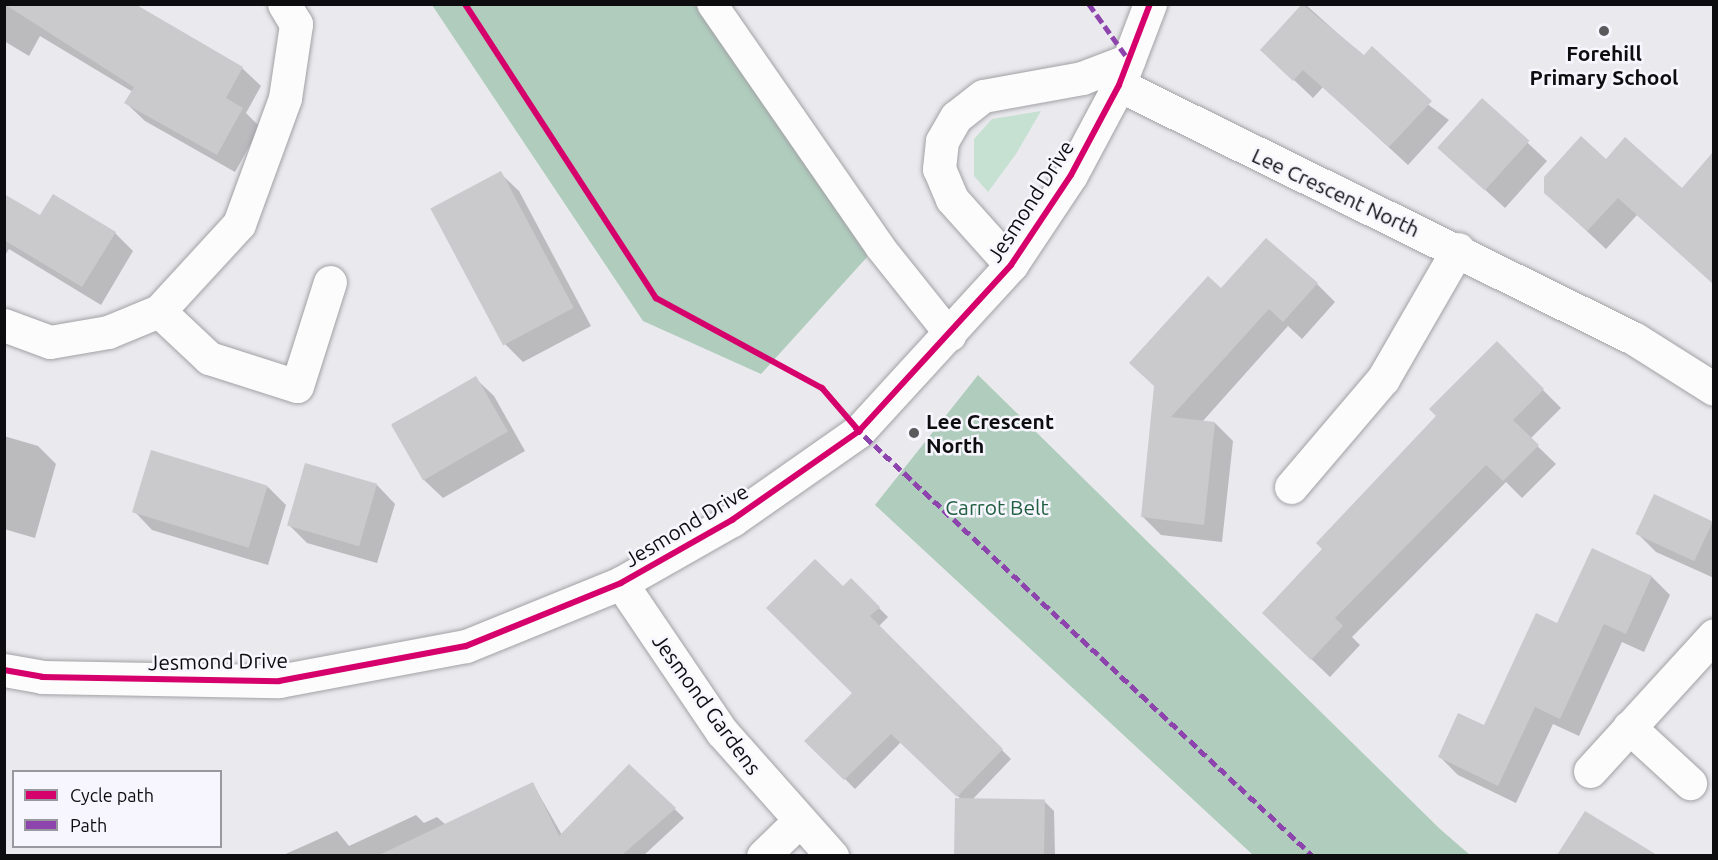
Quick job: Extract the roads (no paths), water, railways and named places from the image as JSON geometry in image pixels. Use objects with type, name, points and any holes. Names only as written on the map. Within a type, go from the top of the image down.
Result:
[{"type":"street","points":[[4,325],[50,342],[108,332],[159,311],[239,224],[285,98],[296,24],[284,4]]},
{"type":"street","name":"Jesmond Drive","points":[[4,670],[42,677],[279,681],[466,646],[621,584],[732,520],[841,445],[951,336],[1011,265],[1071,175],[1124,72],[1150,4]]},
{"type":"street","points":[[1011,265],[952,199],[939,169],[942,141],[956,117],[983,96],[1124,72]]},
{"type":"street","name":"Lee Crescent North","points":[[1124,72],[1317,186],[1458,249],[1635,339],[1713,389]]},
{"type":"street","points":[[1291,487],[1383,379],[1458,249]]},
{"type":"street","points":[[159,311],[209,358],[297,386],[330,282]]},
{"type":"street","name":"Jesmond Gardens","points":[[621,584],[723,732],[798,822],[832,855]]},
{"type":"street","points":[[1590,771],[1713,635]]},
{"type":"street","points":[[1629,727],[1690,783]]},
{"type":"street","points":[[763,855],[798,822]]},
{"type":"lane","points":[[712,4],[880,247],[951,336]]},
{"type":"place","name":"Forehill Primary School","points":[[1604,31]]},
{"type":"place","name":"Lee Crescent North","points":[[914,433]]},
{"type":"park label","name":"Carrot Belt","points":[[997,507]]}]
